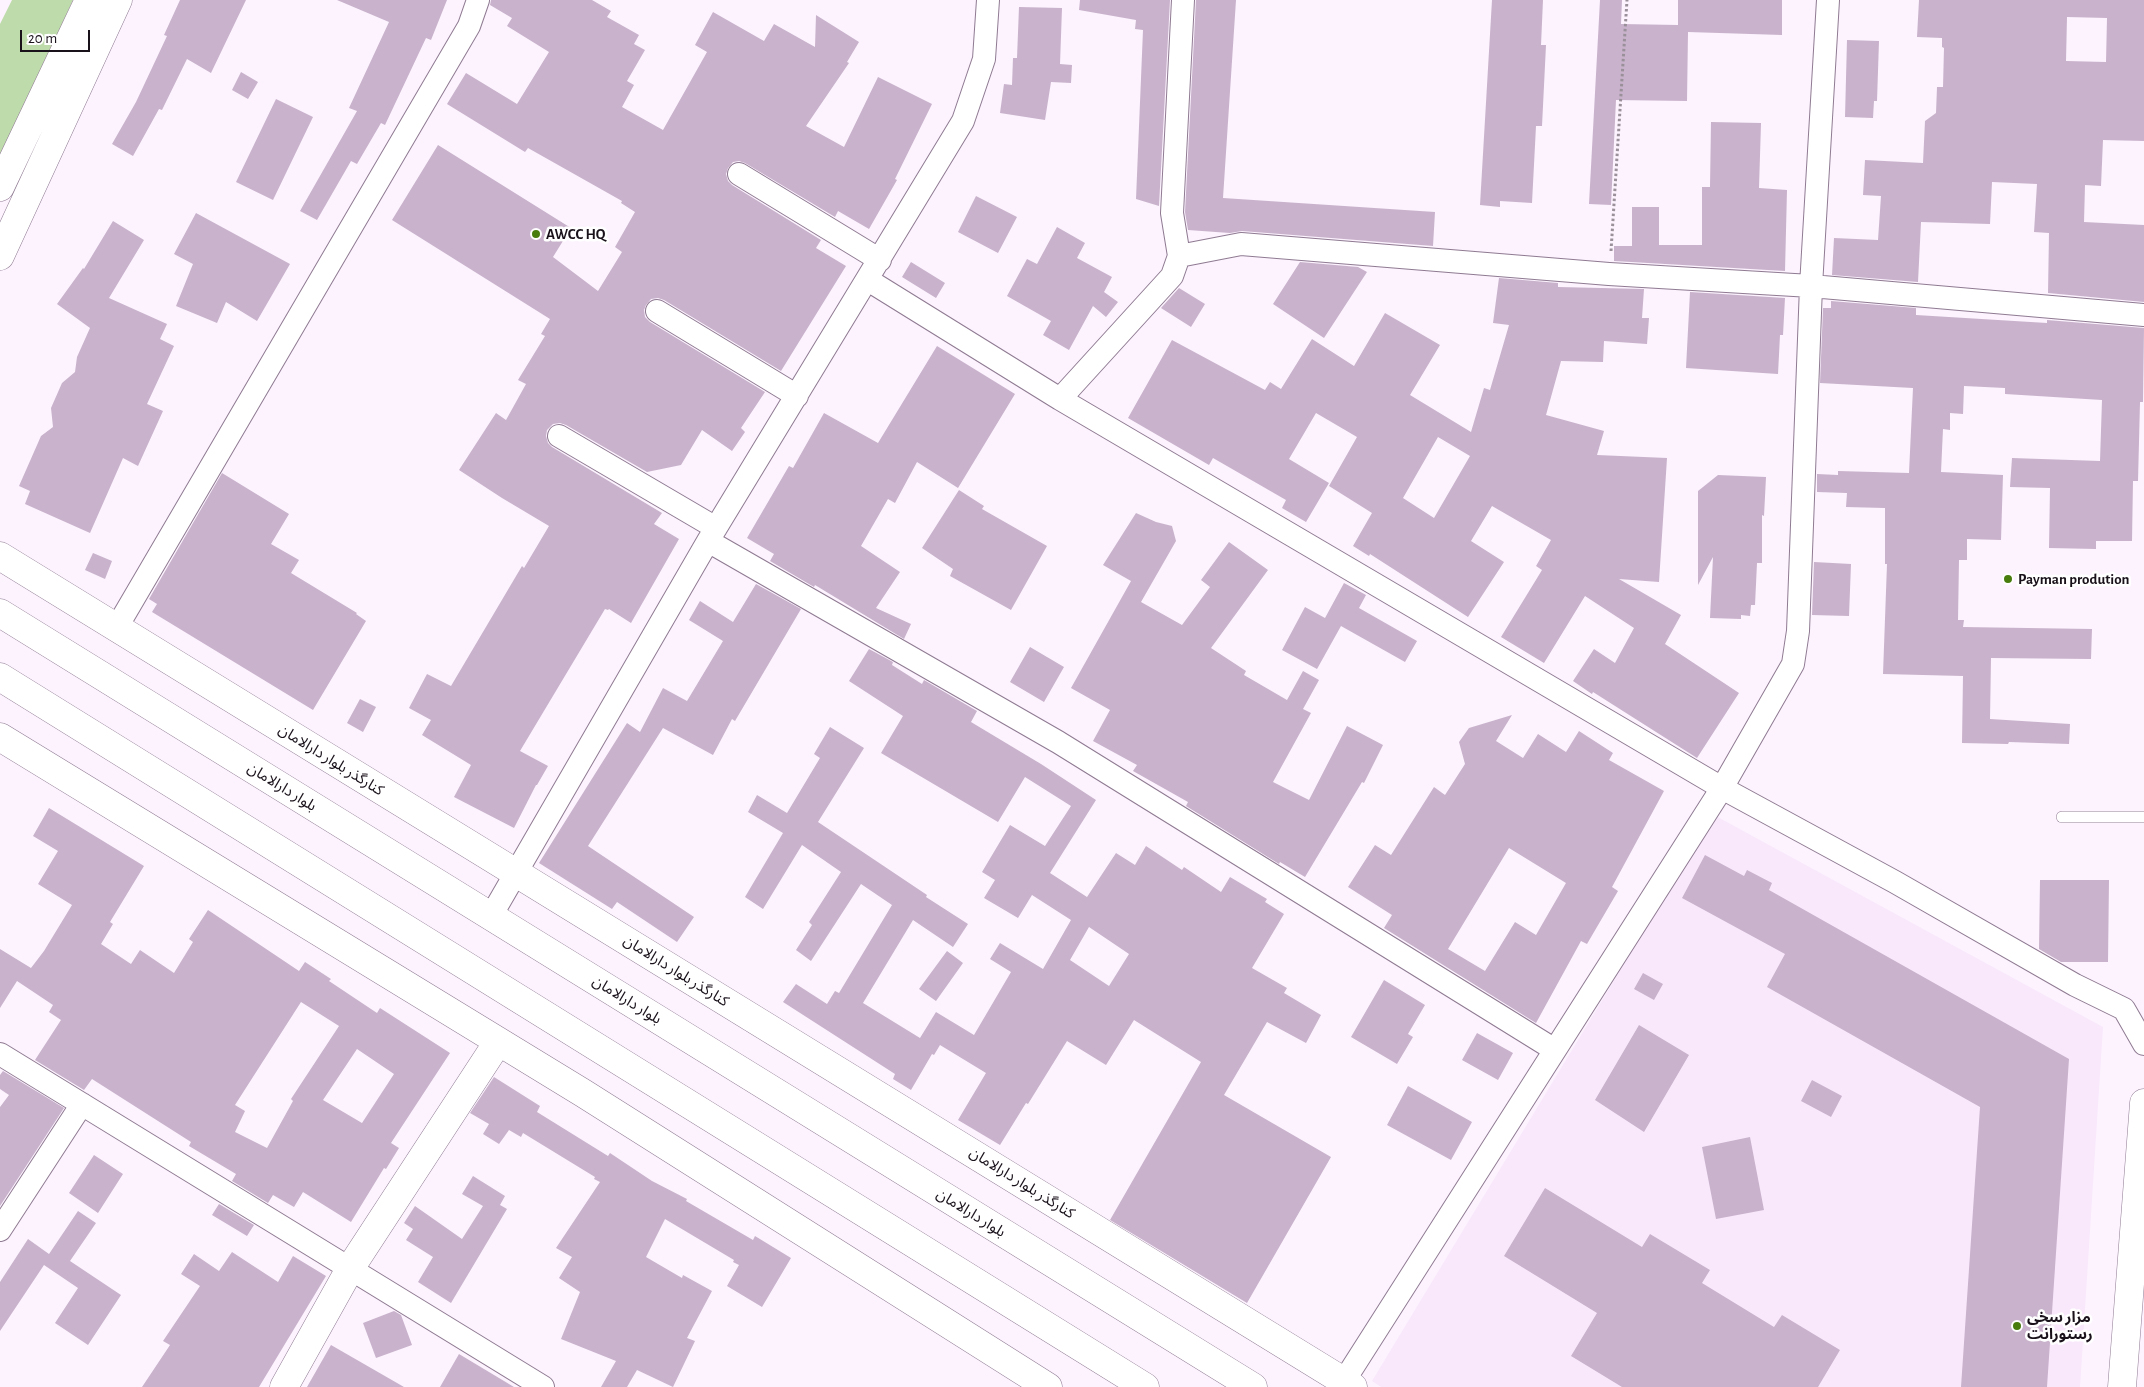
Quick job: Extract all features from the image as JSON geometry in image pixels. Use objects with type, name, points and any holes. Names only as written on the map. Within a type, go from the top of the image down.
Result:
[{"type":"main road","points":[[0,187],[89,0]]},
{"type":"main road","points":[[0,256],[118,0]]},
{"type":"main road","name":"کنارگذر بلوار دارالامان","points":[[0,556],[1348,1384]]},
{"type":"main road","name":"بلوار دارالامان","points":[[0,613],[1253,1387]]},
{"type":"main road","points":[[0,677],[1145,1387]]},
{"type":"main road","points":[[0,737],[584,1093],[1048,1387]]},
{"type":"main road","points":[[284,1387],[351,1267],[498,1042]]},
{"type":"main road","points":[[2122,1387],[2144,1104]]},
{"type":"street","points":[[117,627],[469,26],[478,0]]},
{"type":"street","points":[[492,916],[712,535],[963,121],[984,59],[988,0]]},
{"type":"street","points":[[1060,399],[1172,276],[1179,256],[1172,213],[1183,0]]},
{"type":"street","points":[[1348,1384],[1555,1050],[1722,788],[1793,664],[1798,632],[1811,286],[1828,0]]},
{"type":"street","points":[[739,174],[880,260]]},
{"type":"street","points":[[1179,256],[1241,244],[1609,274],[1811,286],[2144,315]]},
{"type":"street","points":[[868,280],[1060,399],[1722,788],[1895,882],[2075,985],[2124,1009],[2144,1044]]},
{"type":"street","points":[[657,311],[797,396]]},
{"type":"street","points":[[559,436],[712,535],[1058,742],[1555,1050]]},
{"type":"street","points":[[0,1054],[351,1267],[542,1387]]},
{"type":"street","points":[[0,1230],[82,1104]]},
{"type":"lane","points":[[2062,817],[2144,817]]},
{"type":"path","points":[[1609,274],[1627,0]]},
{"type":"shaded area","points":[[1714,815],[2103,1027],[2080,1387],[1381,1387],[1372,1381]]},
{"type":"green space","points":[[12,0],[73,0],[0,162],[0,24]]},
{"type":"building","points":[[180,0],[246,0],[211,73],[187,59],[162,110],[159,109],[133,156],[112,144],[136,102],[167,36],[164,35]]},
{"type":"building","points":[[337,0],[447,0],[431,40],[426,38],[385,125],[381,123],[357,164],[351,161],[317,220],[300,211],[357,111],[349,108],[389,22]]},
{"type":"building","points":[[491,0],[592,0],[611,11],[607,17],[639,35],[634,44],[645,50],[627,81],[634,85],[622,107],[663,130],[707,52],[695,45],[713,12],[764,41],[774,24],[815,47],[816,15],[859,42],[847,62],[849,63],[806,126],[844,147],[878,77],[932,104],[895,179],[897,180],[869,229],[838,211],[835,217],[745,163],[733,162],[728,168],[726,174],[728,181],[732,185],[821,240],[816,248],[846,266],[781,371],[664,300],[658,298],[651,299],[646,305],[644,310],[645,317],[650,322],[765,392],[741,428],[745,432],[732,451],[702,430],[681,465],[647,472],[566,425],[560,423],[553,424],[547,430],[548,443],[552,447],[662,513],[654,524],[679,539],[631,623],[609,609],[605,609],[520,751],[548,766],[514,828],[454,797],[471,765],[422,735],[431,720],[409,708],[427,674],[451,686],[522,566],[524,568],[549,526],[459,470],[496,413],[506,420],[526,384],[518,380],[545,336],[541,334],[550,319],[392,220],[438,145],[571,228],[553,257],[598,291],[622,252],[615,247],[635,212],[621,203],[622,201],[528,148],[525,152],[447,104],[466,73],[517,104],[549,52],[507,26],[512,18],[490,5]]},
{"type":"building","points":[[1080,0],[1170,0],[1159,206],[1136,199],[1143,30],[1135,29],[1136,20],[1079,10]]},
{"type":"building","points":[[1196,0],[1236,0],[1223,198],[1435,212],[1433,246],[1242,231],[1230,233],[1188,230],[1185,212]]},
{"type":"building","points":[[1492,0],[1543,0],[1541,45],[1546,45],[1542,126],[1536,126],[1532,203],[1500,201],[1500,207],[1480,205]]},
{"type":"building","points":[[1600,0],[1622,0],[1621,24],[1678,25],[1678,0],[1782,0],[1782,35],[1688,32],[1687,101],[1616,100],[1611,205],[1589,204]]},
{"type":"building","points":[[1919,0],[2144,0],[2144,141],[2103,140],[2101,186],[2085,185],[2084,222],[2144,225],[2144,302],[2048,293],[2049,233],[2034,232],[2037,184],[1992,182],[1990,224],[1921,222],[1918,282],[1832,275],[1834,238],[1878,240],[1881,196],[1863,195],[1865,160],[1923,163],[1925,121],[1936,113],[1937,87],[1943,87],[1944,48],[1942,47],[1942,38],[1917,37]],"holes":[[[2067,17],[2107,18],[2106,62],[2066,61]]]},
{"type":"building","points":[[1019,7],[1062,8],[1060,64],[1072,65],[1071,83],[1051,82],[1045,120],[1000,113],[1004,84],[1012,85],[1013,58],[1017,58]]},
{"type":"building","points":[[1847,40],[1879,41],[1877,101],[1874,101],[1873,118],[1845,117]]},
{"type":"building","points":[[241,72],[258,82],[248,99],[232,90]]},
{"type":"building","points":[[276,99],[313,117],[273,200],[236,182]]},
{"type":"building","points":[[1711,122],[1761,123],[1759,188],[1787,190],[1785,271],[1614,261],[1614,246],[1632,246],[1632,207],[1659,207],[1659,245],[1702,245],[1702,187],[1710,187]]},
{"type":"building","points":[[976,196],[1017,217],[998,253],[958,232]]},
{"type":"building","points":[[196,213],[290,264],[257,321],[226,302],[217,323],[176,306],[193,264],[174,254]]},
{"type":"building","points":[[113,221],[144,240],[109,298],[167,324],[160,339],[174,346],[147,404],[163,411],[138,466],[123,458],[90,533],[25,504],[30,491],[19,486],[41,436],[53,427],[51,408],[62,383],[75,372],[77,357],[90,328],[57,304],[84,269]]},
{"type":"building","points":[[1057,227],[1085,243],[1077,258],[1112,277],[1104,292],[1118,302],[1106,317],[1093,306],[1069,350],[1043,335],[1051,321],[1007,296],[1027,259],[1037,264]]},
{"type":"building","points":[[911,262],[945,283],[936,298],[902,277]]},
{"type":"building","points":[[1300,262],[1358,267],[1367,272],[1324,338],[1273,304]]},
{"type":"building","points":[[1499,278],[1558,283],[1558,287],[1644,289],[1642,318],[1649,318],[1647,344],[1604,341],[1603,362],[1561,361],[1546,415],[1604,431],[1597,455],[1667,458],[1659,582],[1619,579],[1681,615],[1665,644],[1739,693],[1697,758],[1573,681],[1594,649],[1615,663],[1634,628],[1585,596],[1544,663],[1501,637],[1542,570],[1536,566],[1551,540],[1492,506],[1471,541],[1504,562],[1468,617],[1370,554],[1369,556],[1353,546],[1372,513],[1329,486],[1357,437],[1316,413],[1289,459],[1329,483],[1306,522],[1282,508],[1286,500],[1213,458],[1209,465],[1128,418],[1172,340],[1265,390],[1270,382],[1281,389],[1312,339],[1354,366],[1385,313],[1440,345],[1410,395],[1471,432],[1484,388],[1490,390],[1509,325],[1493,323]],"holes":[[[1438,437],[1470,456],[1434,518],[1403,498]]]},
{"type":"building","points":[[1179,288],[1205,304],[1191,327],[1161,308]]},
{"type":"building","points":[[1690,292],[1785,298],[1783,335],[1780,335],[1778,374],[1686,368]]},
{"type":"building","points":[[1831,301],[1916,308],[1916,315],[2047,323],[2047,320],[2144,328],[2143,402],[2140,402],[2138,481],[2133,481],[2132,541],[2096,541],[2096,549],[2049,548],[2050,488],[2010,487],[2012,458],[2100,461],[2102,400],[2005,394],[2005,388],[1964,386],[1963,414],[1950,413],[1950,430],[1943,429],[1941,472],[2003,475],[2001,540],[1967,539],[1967,560],[1959,560],[1958,620],[1964,620],[1963,627],[2092,629],[2091,659],[1991,658],[1990,719],[2070,724],[2069,744],[1962,743],[1963,676],[1883,674],[1887,564],[1885,564],[1885,508],[1846,507],[1847,493],[1817,492],[1817,474],[1838,475],[1838,471],[1909,473],[1913,388],[1820,383],[1823,308],[1831,308]]},
{"type":"building","points":[[937,346],[1015,394],[958,488],[917,462],[895,503],[888,499],[861,546],[900,572],[876,608],[911,624],[904,639],[815,585],[814,587],[770,561],[774,554],[747,538],[789,466],[793,468],[824,413],[878,443]]},
{"type":"building","points":[[222,473],[289,514],[271,544],[299,560],[291,573],[357,613],[366,621],[313,710],[152,612],[157,604],[149,599]]},
{"type":"building","points":[[1718,475],[1766,477],[1764,516],[1762,515],[1762,563],[1757,563],[1755,605],[1751,605],[1750,616],[1741,615],[1741,619],[1710,618],[1713,557],[1698,585],[1698,491]]},
{"type":"building","points":[[959,490],[984,506],[982,509],[1047,546],[1011,610],[950,576],[953,569],[922,548]]},
{"type":"building","points":[[1136,513],[1156,522],[1172,526],[1176,541],[1141,602],[1182,625],[1210,587],[1201,580],[1229,542],[1268,570],[1211,648],[1246,671],[1244,675],[1287,700],[1303,671],[1319,680],[1303,709],[1311,713],[1273,782],[1309,800],[1347,726],[1383,745],[1364,783],[1362,782],[1305,877],[1280,862],[1279,864],[1186,806],[1188,802],[1133,771],[1137,765],[1093,741],[1110,710],[1071,688],[1131,581],[1103,565]]},
{"type":"building","points":[[93,553],[112,561],[105,579],[85,570]]},
{"type":"building","points":[[1814,562],[1851,564],[1849,616],[1812,615]]},
{"type":"building","points":[[1344,583],[1366,595],[1359,608],[1417,641],[1405,662],[1341,626],[1317,669],[1282,650],[1305,607],[1325,618]]},
{"type":"building","points":[[756,584],[801,609],[735,721],[732,719],[713,755],[663,728],[588,846],[694,917],[677,942],[617,902],[612,909],[539,863],[627,723],[640,732],[663,688],[687,701],[723,641],[689,620],[700,601],[733,622]]},
{"type":"building","points":[[1030,647],[1064,667],[1044,702],[1010,682]]},
{"type":"building","points":[[869,649],[893,662],[892,665],[922,684],[924,680],[977,711],[971,722],[1096,800],[1050,873],[1087,897],[1116,853],[1135,865],[1146,846],[1182,870],[1184,867],[1221,892],[1230,877],[1267,899],[1265,902],[1284,914],[1252,968],[1287,988],[1284,993],[1321,1015],[1306,1043],[1267,1022],[1224,1095],[1331,1157],[1247,1303],[1110,1220],[1201,1062],[1134,1020],[1106,1065],[1067,1041],[1000,1145],[958,1120],[986,1073],[940,1045],[934,1055],[932,1054],[911,1090],[893,1079],[895,1074],[783,1002],[796,984],[827,1004],[835,991],[839,993],[892,905],[861,884],[811,961],[796,950],[812,925],[809,922],[841,872],[802,845],[763,909],[745,897],[783,833],[748,812],[757,795],[787,813],[820,758],[814,754],[830,727],[864,748],[818,822],[968,924],[953,947],[913,920],[863,1003],[920,1038],[936,1012],[974,1035],[1011,972],[990,959],[1000,943],[1043,969],[1071,920],[1032,895],[1018,918],[984,898],[995,880],[982,872],[1010,825],[1045,846],[1071,806],[1025,777],[998,822],[881,753],[903,716],[849,681]],"holes":[[[1089,927],[1129,954],[1109,986],[1070,960]]]},
{"type":"building","points":[[360,699],[376,707],[363,732],[347,723]]},
{"type":"building","points":[[1512,715],[1496,741],[1523,758],[1538,734],[1566,752],[1579,731],[1613,753],[1609,760],[1664,791],[1612,887],[1618,891],[1587,944],[1581,941],[1536,1023],[1384,928],[1392,915],[1348,887],[1375,845],[1391,855],[1434,787],[1445,795],[1465,764],[1459,742],[1469,728]],"holes":[[[1509,848],[1566,883],[1536,935],[1515,922],[1485,971],[1448,949]]]},
{"type":"building","points":[[49,808],[144,866],[110,922],[113,924],[101,944],[131,964],[140,950],[174,973],[193,942],[189,939],[208,910],[299,971],[305,962],[331,979],[329,981],[377,1013],[380,1008],[450,1053],[391,1143],[399,1148],[386,1169],[384,1168],[351,1222],[303,1192],[294,1207],[273,1195],[268,1203],[232,1181],[236,1174],[189,1146],[191,1142],[92,1079],[84,1090],[35,1060],[61,1020],[49,1012],[53,1005],[17,981],[0,1008],[0,949],[31,968],[44,951],[72,905],[38,884],[58,851],[33,836]],"holes":[[[301,1002],[339,1026],[291,1099],[293,1101],[267,1148],[235,1132],[245,1111],[235,1105]],[[357,1049],[394,1074],[362,1123],[323,1100]]]},
{"type":"building","points":[[1705,855],[1744,876],[1747,870],[1772,883],[1769,890],[2069,1059],[2047,1387],[1961,1387],[1980,1107],[1767,987],[1785,954],[1682,898]]},
{"type":"building","points":[[2040,880],[2109,880],[2108,962],[2061,962],[2039,949]]},
{"type":"building","points":[[947,951],[963,963],[936,1001],[919,989]]},
{"type":"building","points":[[1643,973],[1663,984],[1654,1000],[1634,989]]},
{"type":"building","points":[[1384,980],[1425,1005],[1408,1034],[1413,1037],[1397,1064],[1351,1037]]},
{"type":"building","points":[[1639,1025],[1689,1055],[1644,1132],[1595,1100]]},
{"type":"building","points":[[1477,1033],[1513,1053],[1498,1080],[1462,1060]]},
{"type":"building","points":[[3,1071],[64,1108],[0,1206],[0,1107],[9,1095],[0,1089],[0,1075]]},
{"type":"building","points":[[494,1077],[540,1106],[537,1112],[608,1156],[610,1153],[652,1181],[687,1199],[686,1201],[753,1240],[755,1236],[791,1258],[762,1307],[727,1286],[739,1265],[733,1262],[734,1260],[665,1219],[646,1257],[682,1278],[683,1275],[712,1291],[687,1338],[695,1341],[673,1387],[637,1370],[627,1387],[601,1387],[616,1361],[561,1339],[580,1292],[559,1278],[572,1257],[556,1248],[600,1182],[594,1179],[595,1177],[523,1133],[521,1137],[509,1130],[499,1144],[483,1134],[489,1124],[470,1113]]},
{"type":"building","points":[[1812,1080],[1842,1096],[1831,1117],[1801,1101]]},
{"type":"building","points":[[1408,1086],[1472,1122],[1451,1160],[1387,1125]]},
{"type":"building","points":[[1750,1137],[1764,1210],[1716,1219],[1702,1147]]},
{"type":"building","points":[[94,1155],[123,1174],[98,1213],[69,1193]]},
{"type":"building","points":[[473,1176],[505,1196],[500,1205],[507,1209],[451,1303],[418,1282],[433,1257],[406,1240],[413,1229],[404,1223],[415,1206],[462,1239],[483,1206],[462,1194]]},
{"type":"building","points":[[1545,1188],[1642,1247],[1650,1234],[1710,1270],[1702,1283],[1774,1327],[1782,1315],[1840,1350],[1818,1387],[1622,1387],[1571,1356],[1597,1313],[1504,1256]]},
{"type":"building","points":[[219,1204],[254,1225],[247,1236],[212,1215]]},
{"type":"building","points":[[78,1211],[96,1223],[70,1261],[121,1295],[88,1345],[55,1323],[78,1288],[44,1265],[0,1331],[0,1282],[28,1239],[49,1254]]},
{"type":"building","points":[[232,1252],[278,1282],[293,1256],[326,1276],[259,1387],[142,1387],[170,1345],[163,1341],[200,1286],[181,1274],[194,1254],[219,1271]]},
{"type":"building","points":[[394,1311],[401,1315],[412,1345],[376,1358],[363,1323]]},
{"type":"building","points":[[331,1345],[404,1387],[307,1387]]},
{"type":"building","points":[[459,1354],[514,1387],[440,1387]]},
{"type":"place","name":"AWCC HQ","points":[[536,234]]},
{"type":"place","name":"Payman prodution","points":[[2008,579]]},
{"type":"place","name":"مزار سخی رستورانت","points":[[2017,1326]]}]
